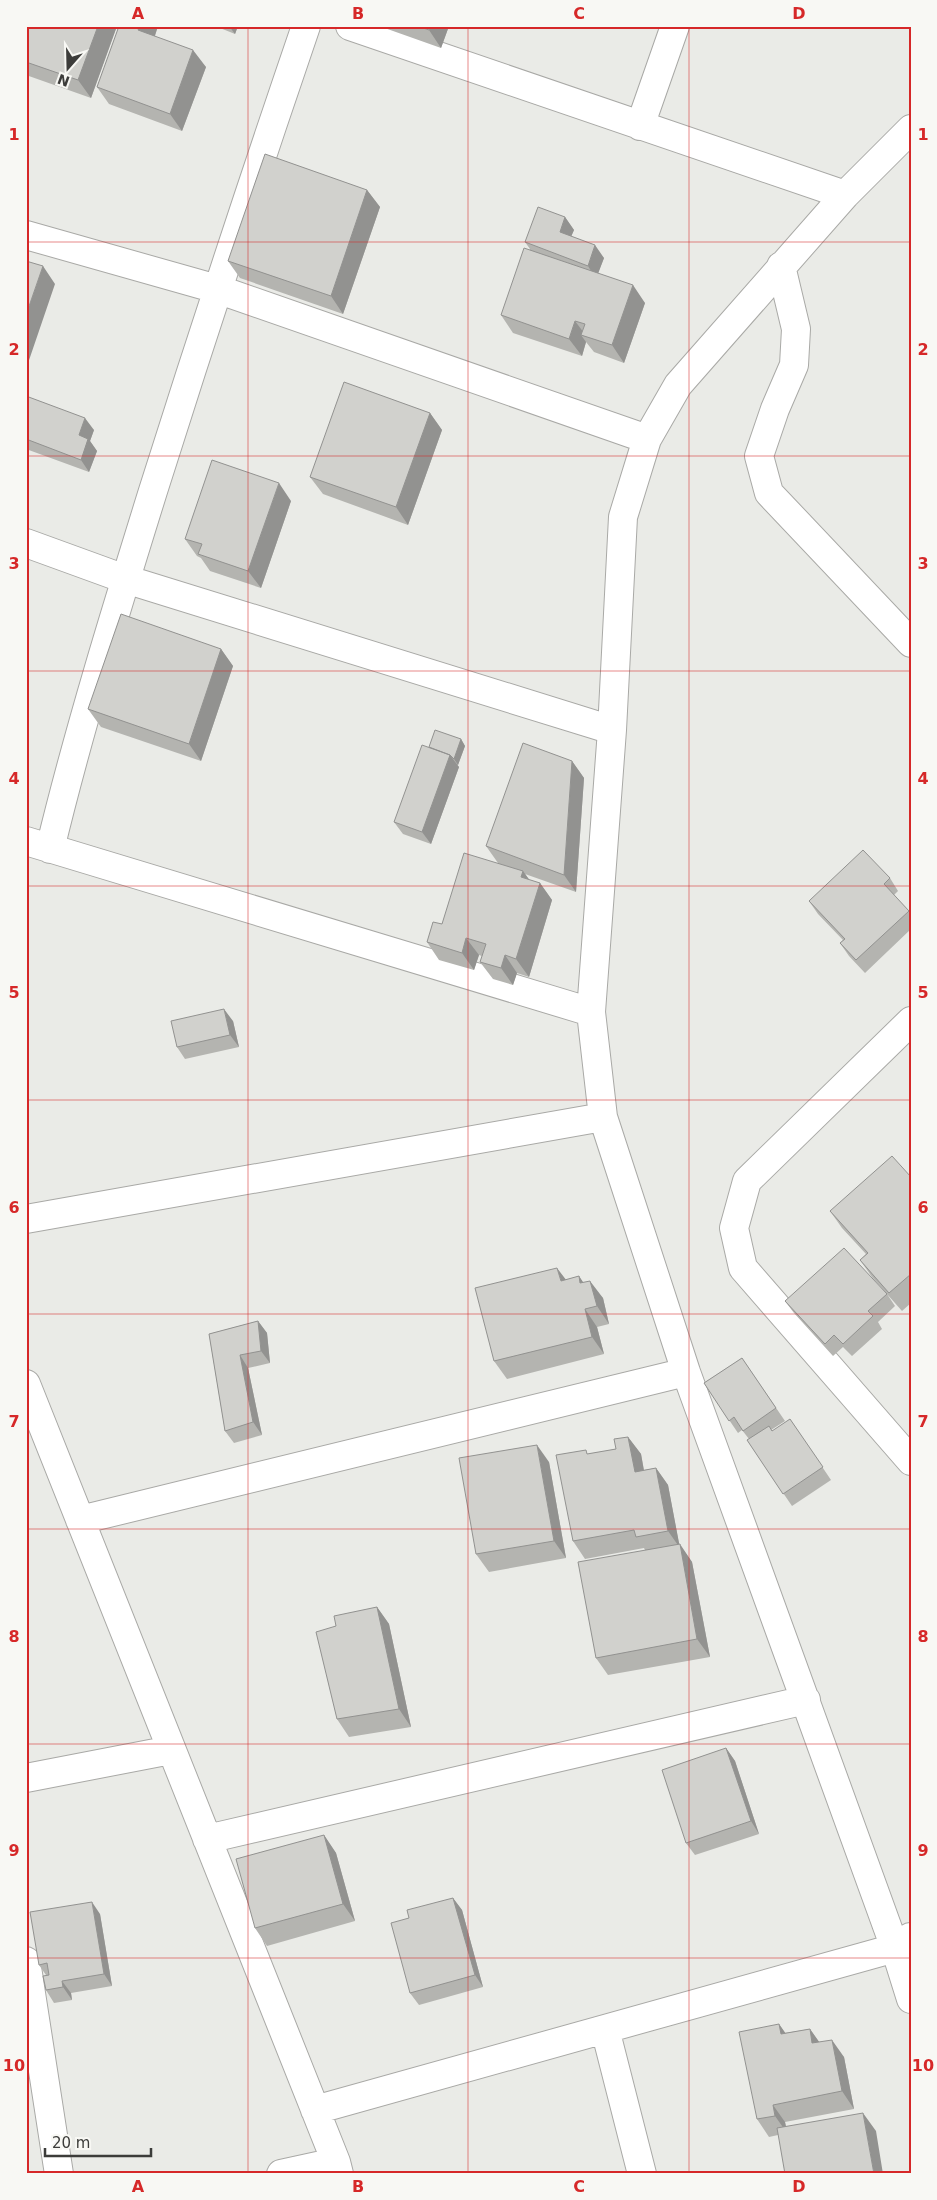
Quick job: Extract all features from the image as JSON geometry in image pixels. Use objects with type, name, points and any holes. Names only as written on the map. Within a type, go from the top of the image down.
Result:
[{"type":"street","points":[[306,26],[216,289],[125,579],[69,771],[38,845],[591,1012]]},
{"type":"street","points":[[350,26],[845,195]]},
{"type":"street","points":[[640,126],[675,26]]},
{"type":"street","points":[[911,129],[845,195],[678,385],[647,439],[623,517],[612,730],[591,1012],[603,1117],[686,1372],[806,1700],[903,1942],[911,1999]]},
{"type":"street","points":[[26,235],[216,289],[647,439]]},
{"type":"street","points":[[781,266],[796,329],[796,338],[794,365],[775,409],[759,456],[768,493],[911,642]]},
{"type":"street","points":[[26,543],[125,579],[612,730]]},
{"type":"street","points":[[908,1030],[747,1181],[734,1228],[743,1268],[911,1461]]},
{"type":"street","points":[[26,1219],[603,1117]]},
{"type":"street","points":[[80,1520],[686,1372]]},
{"type":"street","points":[[26,1384],[337,2168],[281,2174]]},
{"type":"street","points":[[207,1839],[806,1700]]},
{"type":"street","points":[[26,1778],[171,1750]]},
{"type":"street","points":[[315,2110],[605,2029],[903,1942]]},
{"type":"street","points":[[26,1961],[59,2174]]},
{"type":"street","points":[[605,2029],[642,2174]]},
{"type":"building","points":[[26,26],[98,26],[78,80],[26,62]]},
{"type":"building","points":[[119,26],[140,26],[138,30],[193,50],[170,114],[97,87]]},
{"type":"building","points":[[418,26],[430,26],[429,30]]},
{"type":"building","points":[[265,154],[367,190],[331,296],[228,261]]},
{"type":"building","points":[[538,207],[565,217],[560,232],[595,245],[588,266],[525,242]]},
{"type":"building","points":[[524,248],[633,285],[612,345],[581,335],[585,324],[575,321],[569,339],[501,315]]},
{"type":"building","points":[[26,261],[43,266],[26,315]]},
{"type":"building","points":[[344,382],[430,413],[396,507],[310,477]]},
{"type":"building","points":[[26,396],[85,418],[79,435],[88,439],[81,460],[26,439]]},
{"type":"building","points":[[212,460],[279,483],[248,571],[198,554],[202,544],[185,539]]},
{"type":"building","points":[[121,614],[221,649],[189,744],[88,709]]},
{"type":"building","points":[[435,730],[461,739],[454,759],[450,755],[429,747]]},
{"type":"building","points":[[523,743],[572,761],[564,875],[486,846]]},
{"type":"building","points":[[422,745],[450,755],[422,832],[394,822]]},
{"type":"building","points":[[863,850],[890,878],[884,884],[909,911],[856,960],[840,943],[845,939],[809,901]]},
{"type":"building","points":[[464,853],[523,871],[521,877],[540,883],[516,959],[505,955],[501,968],[480,962],[486,944],[466,938],[462,953],[427,942],[433,922],[442,924]]},
{"type":"building","points":[[224,1009],[230,1035],[177,1047],[171,1021]]},
{"type":"building","points":[[892,1156],[911,1177],[911,1274],[889,1293],[860,1260],[868,1253],[830,1211]]},
{"type":"building","points":[[844,1248],[887,1294],[868,1311],[873,1316],[843,1344],[834,1335],[825,1344],[785,1301]]},
{"type":"building","points":[[557,1268],[561,1281],[579,1276],[580,1283],[590,1281],[597,1306],[585,1309],[592,1337],[494,1361],[475,1288]]},
{"type":"building","points":[[258,1321],[261,1351],[240,1355],[253,1422],[225,1431],[209,1334]]},
{"type":"building","points":[[742,1358],[776,1408],[743,1431],[734,1417],[729,1421],[704,1383]]},
{"type":"building","points":[[790,1419],[823,1467],[783,1494],[747,1440],[769,1426],[772,1431]]},
{"type":"building","points":[[628,1437],[635,1472],[656,1468],[668,1531],[636,1537],[634,1530],[573,1541],[556,1455],[586,1450],[587,1454],[616,1449],[614,1439]]},
{"type":"building","points":[[537,1445],[554,1541],[476,1554],[459,1458]]},
{"type":"building","points":[[680,1544],[697,1639],[596,1658],[578,1562]]},
{"type":"building","points":[[377,1607],[399,1709],[337,1719],[316,1632],[336,1626],[334,1616]]},
{"type":"building","points":[[726,1748],[751,1821],[686,1843],[662,1770]]},
{"type":"building","points":[[324,1835],[343,1904],[255,1928],[236,1859]]},
{"type":"building","points":[[453,1898],[475,1975],[410,1993],[391,1923],[409,1918],[407,1910]]},
{"type":"building","points":[[92,1902],[104,1974],[62,1981],[63,1987],[46,1990],[43,1976],[49,1975],[47,1963],[39,1965],[30,1912]]},
{"type":"building","points":[[779,2024],[781,2034],[810,2029],[812,2043],[832,2040],[842,2091],[773,2105],[775,2116],[757,2119],[739,2032]]},
{"type":"building","points":[[863,2113],[874,2174],[785,2174],[777,2128]]}]
